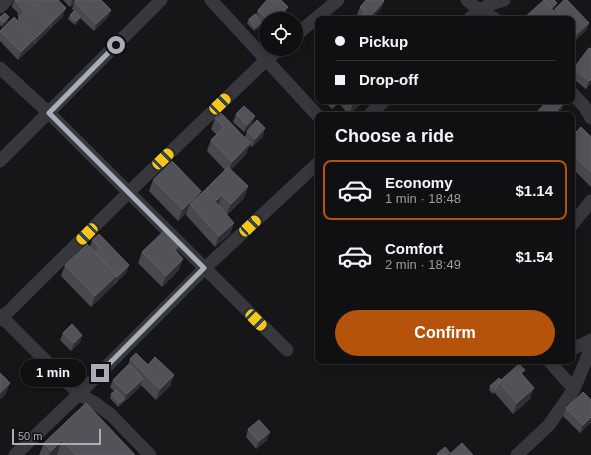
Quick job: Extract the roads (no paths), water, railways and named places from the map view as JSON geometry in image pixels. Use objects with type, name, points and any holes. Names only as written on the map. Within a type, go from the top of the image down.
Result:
[{"type":"street","points":[[0,7],[8,0]]},
{"type":"street","points":[[0,161],[161,0]]},
{"type":"street","points":[[211,0],[315,113]]},
{"type":"street","points":[[319,16],[338,0]]},
{"type":"street","points":[[467,0],[474,15],[493,3],[504,0]]},
{"type":"street","points":[[303,29],[315,19]]},
{"type":"street","points":[[150,455],[111,415],[95,403],[79,394],[1,318],[271,56]]},
{"type":"street","points":[[0,68],[49,113],[286,350]]},
{"type":"street","points":[[575,95],[587,103],[591,118]]},
{"type":"street","points":[[372,112],[381,104]]},
{"type":"street","points":[[15,455],[79,394],[204,268],[315,166]]},
{"type":"street","points":[[575,221],[591,201]]},
{"type":"street","points":[[575,348],[591,340]]},
{"type":"street","points":[[517,455],[549,425],[574,389],[591,348]]},
{"type":"street","points":[[552,364],[574,389]]}]
